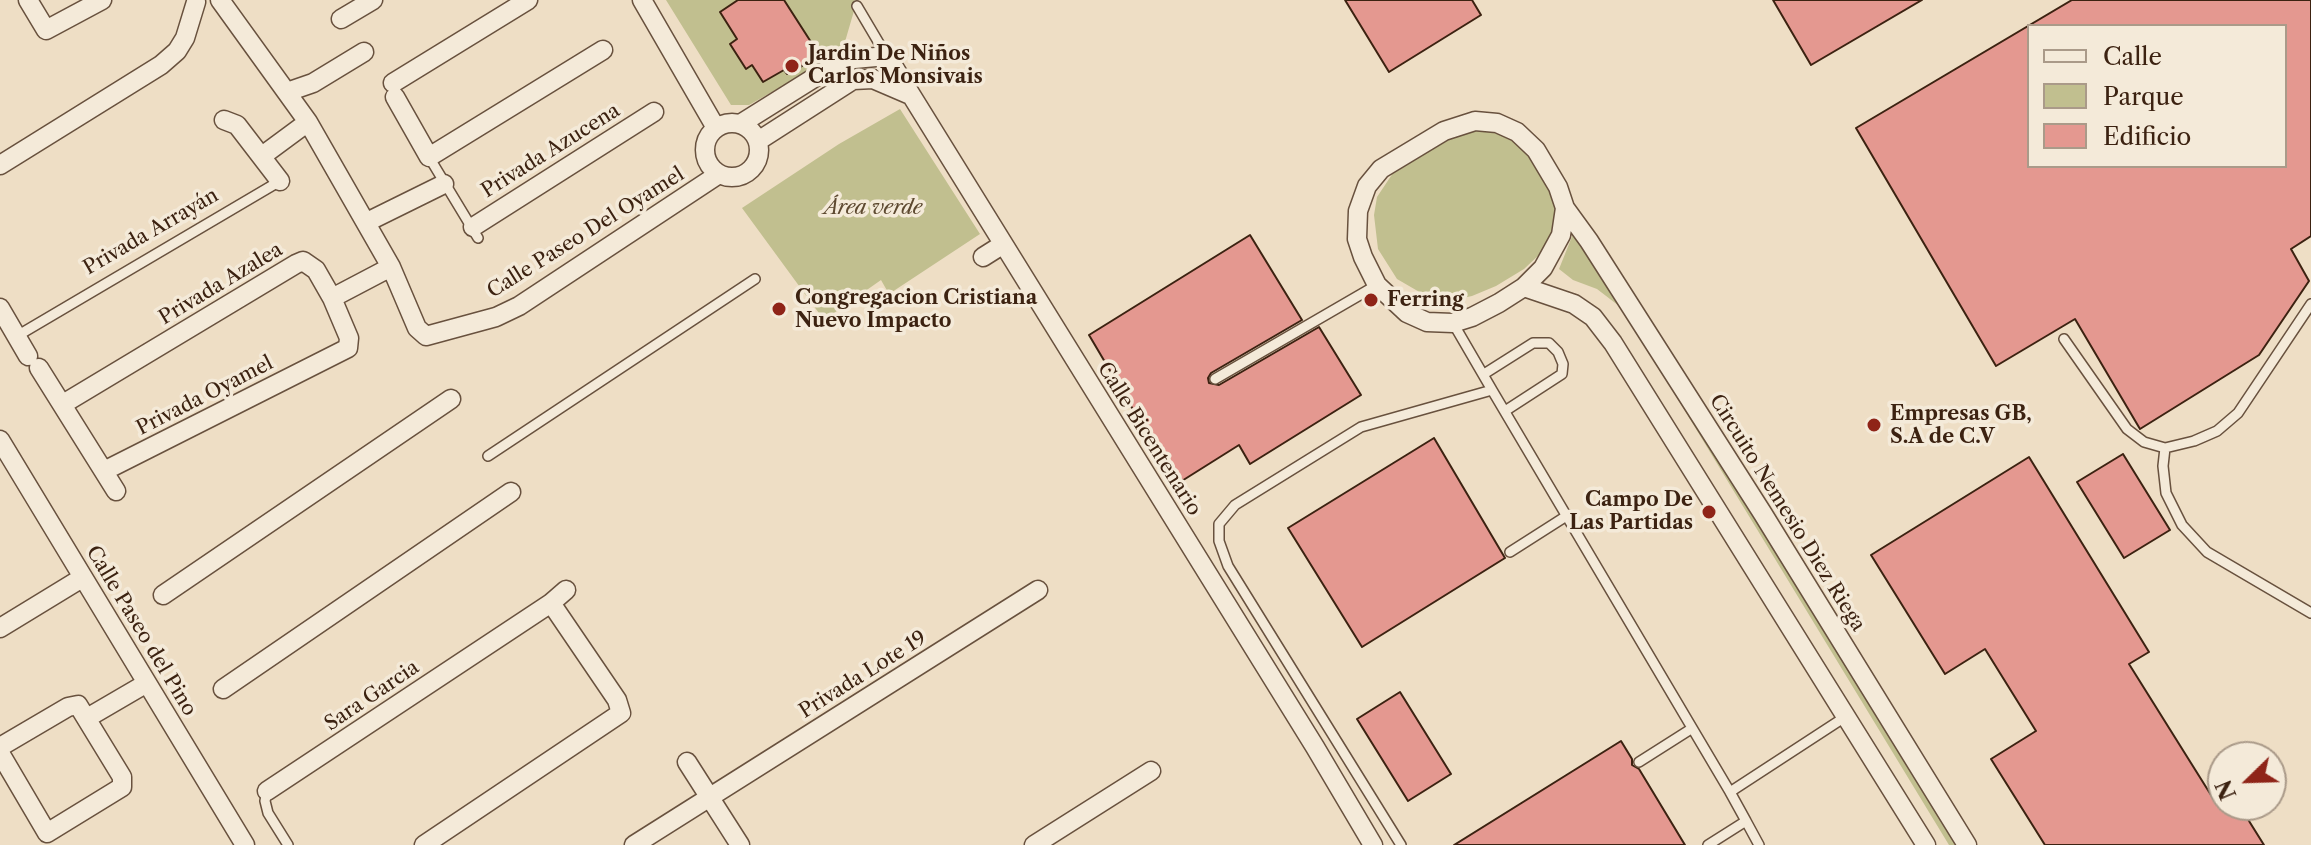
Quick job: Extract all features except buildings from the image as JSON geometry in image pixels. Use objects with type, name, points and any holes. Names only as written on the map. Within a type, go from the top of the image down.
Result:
[{"type":"street","points":[[28,0],[46,30],[102,0]]},
{"type":"street","points":[[220,0],[308,122],[391,267],[332,298]]},
{"type":"street","points":[[341,19],[373,0]]},
{"type":"street","points":[[528,0],[394,90],[429,157],[603,50]]},
{"type":"street","points":[[642,0],[716,128]]},
{"type":"street","points":[[0,165],[161,65],[177,51],[185,38],[197,1]]},
{"type":"street","points":[[287,92],[313,83],[364,52]]},
{"type":"street","points":[[742,123],[754,132],[758,155],[751,170],[736,177],[719,174],[712,168],[705,152],[709,135],[716,128],[724,124],[742,123],[833,66],[854,59],[887,56]]},
{"type":"street","name":"Calle Bicentenario","points":[[887,56],[1315,747],[1371,844]]},
{"type":"street","points":[[758,141],[853,80],[873,79],[908,94]]},
{"type":"street","name":"Privada Azucena","points":[[475,232],[654,112]]},
{"type":"street","name":"Privada Arrayán","points":[[224,120],[237,125],[280,181]]},
{"type":"street","name":"Circuito Nemesio Diez Riega","points":[[1453,323],[1427,322],[1407,313],[1377,285],[1357,239],[1358,211],[1367,186],[1381,169],[1444,131],[1475,121],[1497,123],[1517,132],[1536,150],[1558,187],[1565,208],[1763,514],[1967,845]]},
{"type":"street","points":[[262,156],[308,122]]},
{"type":"street","name":"Calle Paseo Del Oyamel","points":[[391,267],[417,328],[426,336],[496,317],[519,306],[719,174]]},
{"type":"street","points":[[367,222],[444,184]]},
{"type":"street","points":[[1453,323],[1472,317],[1524,287],[1543,268],[1561,235],[1565,208]]},
{"type":"street","points":[[983,257],[1002,245]]},
{"type":"street","name":"Privada Azalea","points":[[63,404],[303,261],[316,270],[332,298]]},
{"type":"street","points":[[1524,287],[1574,304],[1593,317],[1613,343],[1926,845]]},
{"type":"street","name":"Privada Oyamel","points":[[104,471],[348,348],[349,338],[332,298]]},
{"type":"street","points":[[0,308],[116,491]]},
{"type":"street","points":[[163,595],[451,399]]},
{"type":"street","name":"Calle Paseo del Pino","points":[[0,440],[6,463],[82,578],[245,845]]},
{"type":"street","points":[[223,689],[511,492]]},
{"type":"street","points":[[1733,532],[1763,514]]},
{"type":"street","points":[[0,628],[82,578]]},
{"type":"street","name":"Privada Lote 19","points":[[634,845],[1038,590]]},
{"type":"street","name":"Sara Garcia","points":[[267,791],[559,596],[617,700],[621,713],[424,845]]},
{"type":"street","points":[[87,718],[147,683]]},
{"type":"street","points":[[0,747],[68,707],[78,705],[122,777],[122,787],[47,833],[0,753]]},
{"type":"street","points":[[687,762],[740,845]]},
{"type":"street","points":[[1034,845],[1151,771]]},
{"type":"lane","points":[[857,6],[887,56]]},
{"type":"lane","points":[[429,157],[475,232]]},
{"type":"lane","name":"Privada Arrayán","points":[[17,336],[280,181]]},
{"type":"lane","points":[[488,456],[755,279]]},
{"type":"lane","points":[[1215,379],[1377,285]]},
{"type":"lane","points":[[2064,339],[2127,429],[2144,442],[2165,448],[2217,431],[2238,413],[2311,304]]},
{"type":"lane","points":[[1453,323],[1759,845]]},
{"type":"lane","points":[[1484,374],[1533,343],[1549,343],[1558,352],[1563,364],[1562,374],[1505,411]]},
{"type":"lane","points":[[1401,845],[1228,566],[1219,541],[1219,524],[1235,505],[1361,427],[1492,390]]},
{"type":"lane","points":[[2165,448],[2166,493],[2182,525],[2207,552],[2311,613]]},
{"type":"lane","points":[[1510,552],[1568,515]]},
{"type":"lane","points":[[1730,792],[1845,717]]},
{"type":"lane","points":[[1639,762],[1691,729]]},
{"type":"lane","name":"Sara Garcia","points":[[267,791],[265,801],[268,813],[288,845]]},
{"type":"lane","points":[[1708,845],[1746,821]]},
{"type":"green space","points":[[666,0],[854,0],[856,4],[842,52],[749,105],[731,105]]},
{"type":"green space","name":"Área verde","points":[[900,109],[980,234],[889,294],[881,280],[824,320],[742,208],[839,144]]},
{"type":"green space","points":[[1482,127],[1499,131],[1537,155],[1558,214],[1555,229],[1540,254],[1524,269],[1496,286],[1449,301],[1428,297],[1397,279],[1378,249],[1374,215],[1377,197],[1397,167],[1438,140]]},
{"type":"green space","points":[[1575,229],[1968,845],[1949,845],[1623,309],[1597,289],[1573,280],[1559,269]]},
{"type":"place","name":"Jardin De Niños Carlos Monsivais","points":[[792,66]]},
{"type":"place","name":"Ferring","points":[[1371,300]]},
{"type":"place","name":"Congregacion Cristiana Nuevo Impacto","points":[[779,309]]},
{"type":"place","name":"Empresas GB, S.A de C.V","points":[[1874,425]]},
{"type":"place","name":"Campo De Las Partidas","points":[[1709,512]]}]
